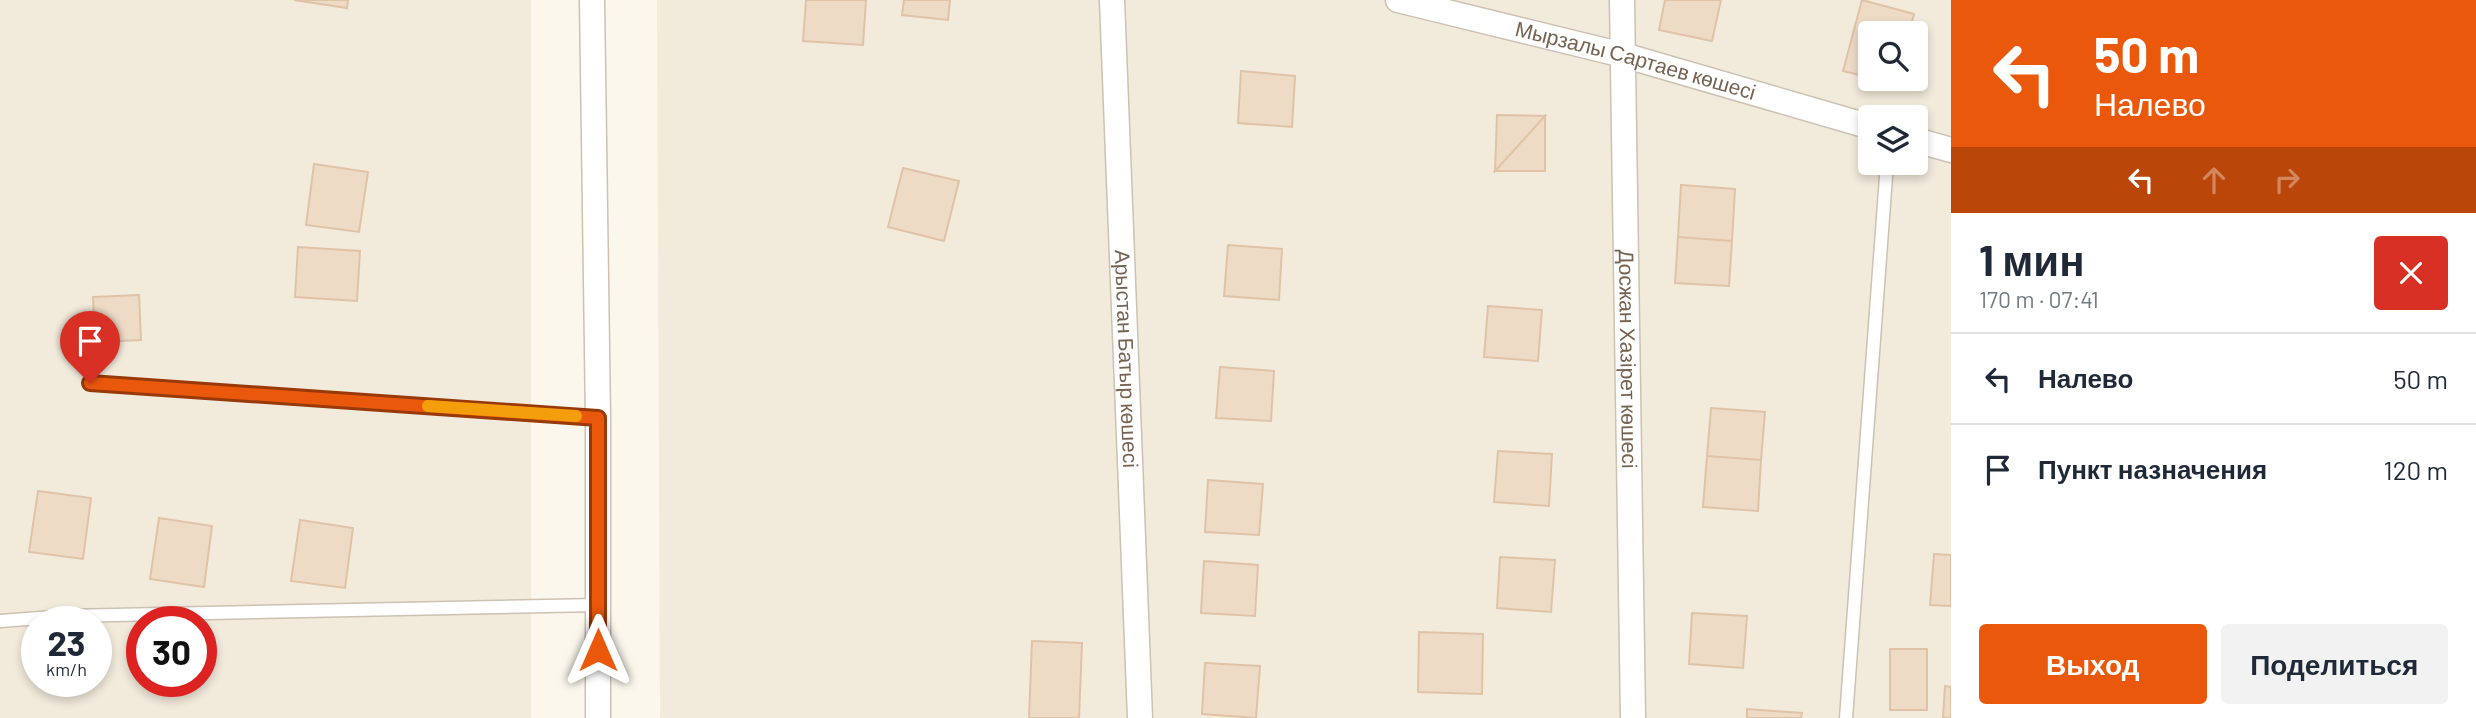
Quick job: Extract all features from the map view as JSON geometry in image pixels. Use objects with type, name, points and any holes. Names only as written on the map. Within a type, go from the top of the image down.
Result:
[{"type":"street","points":[[592,0],[598,418],[598,718]]},
{"type":"street","name":"Арыстан Батыр көшесі","points":[[1112,0],[1140,718]]},
{"type":"street","name":"Мырзалы Сартаев көшесі","points":[[1398,0],[1623,55],[1858,123]]},
{"type":"street","name":"Досжан Хазірет көшесі","points":[[1622,0],[1633,718]]},
{"type":"street","points":[[1928,144],[1951,150]]},
{"type":"lane","points":[[1846,718],[1886,175]]},
{"type":"lane","points":[[90,383],[598,418]]},
{"type":"lane","points":[[0,621],[66,615],[598,605]]},
{"type":"shaded area","points":[[0,0],[531,0],[531,718],[0,718]]},
{"type":"shaded area","points":[[657,0],[1951,0],[1951,718],[660,718]]},
{"type":"building","points":[[294,0],[348,0],[347,8]]},
{"type":"building","points":[[806,0],[866,0],[863,45],[803,41]]},
{"type":"building","points":[[904,0],[950,0],[948,20],[902,15]]},
{"type":"building","points":[[1665,0],[1721,0],[1712,41],[1659,30]]},
{"type":"building","points":[[1862,0],[1914,14],[1912,21],[1858,21],[1858,75],[1843,71]]},
{"type":"building","points":[[1241,71],[1295,76],[1292,127],[1238,123]]},
{"type":"building","points":[[1497,115],[1545,116],[1495,171]]},
{"type":"building","points":[[1545,116],[1545,171],[1495,171]]},
{"type":"building","points":[[314,164],[368,172],[359,232],[306,225]]},
{"type":"building","points":[[903,168],[959,181],[944,241],[888,227]]},
{"type":"building","points":[[1681,185],[1735,189],[1732,241],[1678,237]]},
{"type":"building","points":[[1678,237],[1732,241],[1729,286],[1675,283]]},
{"type":"building","points":[[1228,245],[1282,249],[1279,300],[1224,296]]},
{"type":"building","points":[[298,247],[360,251],[357,301],[295,297]]},
{"type":"building","points":[[139,295],[141,340],[95,342],[93,297]]},
{"type":"building","points":[[1488,306],[1542,310],[1538,361],[1484,357]]},
{"type":"building","points":[[1220,367],[1274,371],[1271,421],[1216,418]]},
{"type":"building","points":[[1711,408],[1765,412],[1761,460],[1707,456]]},
{"type":"building","points":[[1498,451],[1552,454],[1549,506],[1494,502]]},
{"type":"building","points":[[1707,456],[1761,460],[1758,511],[1703,507]]},
{"type":"building","points":[[1208,480],[1263,484],[1259,535],[1205,532]]},
{"type":"building","points":[[38,491],[91,498],[83,559],[29,552]]},
{"type":"building","points":[[159,518],[212,526],[204,587],[150,579]]},
{"type":"building","points":[[300,520],[353,528],[345,588],[291,581]]},
{"type":"building","points":[[1934,554],[1951,555],[1951,606],[1930,605]]},
{"type":"building","points":[[1500,557],[1555,560],[1551,612],[1497,608]]},
{"type":"building","points":[[1204,561],[1258,565],[1255,616],[1201,613]]},
{"type":"building","points":[[1692,613],[1747,616],[1743,668],[1689,664]]},
{"type":"building","points":[[1419,632],[1483,634],[1482,694],[1418,692]]},
{"type":"building","points":[[1032,641],[1082,643],[1079,718],[1029,718]]},
{"type":"building","points":[[1890,649],[1927,649],[1927,710],[1890,710]]},
{"type":"building","points":[[1205,663],[1260,666],[1256,718],[1202,714]]},
{"type":"building","points":[[1945,686],[1951,687],[1951,718],[1943,718]]},
{"type":"building","points":[[1747,709],[1802,713],[1801,718],[1747,718]]},
{"type":"slow traffic","points":[[428,406],[576,416]]},
{"type":"route","points":[[90,383],[598,418],[598,650]]}]
